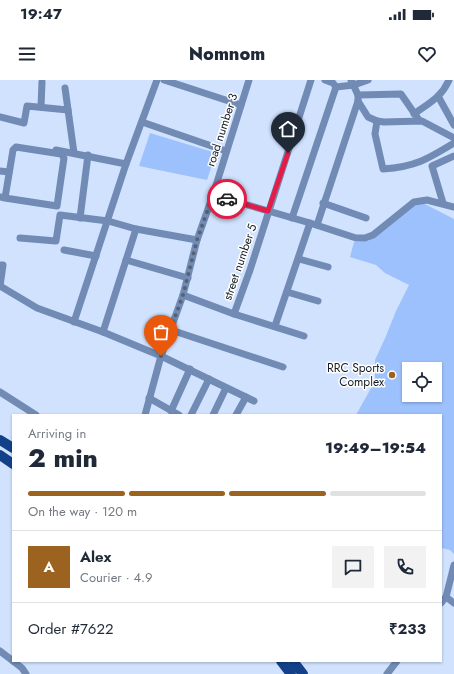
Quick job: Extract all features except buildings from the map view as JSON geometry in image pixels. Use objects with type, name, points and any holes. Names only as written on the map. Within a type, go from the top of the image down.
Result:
[{"type":"main road","points":[[0,440],[12,447]]},
{"type":"main road","points":[[0,455],[12,463]]},
{"type":"main road","points":[[282,662],[291,674]]},
{"type":"main road","points":[[294,662],[303,674]]},
{"type":"street","points":[[164,80],[241,106]]},
{"type":"street","name":"road number 3","points":[[144,414],[161,356],[183,295],[197,240],[213,195],[249,80]]},
{"type":"street","name":"street number 5","points":[[234,314],[250,270],[312,80]]},
{"type":"street","points":[[325,80],[333,83],[336,87]]},
{"type":"street","points":[[336,87],[368,80]]},
{"type":"street","points":[[352,83],[368,117],[384,122],[417,117],[444,91],[449,80]]},
{"type":"street","points":[[74,322],[126,164],[142,122],[154,81]]},
{"type":"street","points":[[41,107],[42,82]]},
{"type":"street","points":[[292,218],[336,87]]},
{"type":"street","points":[[65,88],[74,153]]},
{"type":"street","points":[[358,98],[401,94],[417,117],[454,138]]},
{"type":"street","points":[[438,96],[454,125]]},
{"type":"street","points":[[275,326],[299,259],[323,203],[358,98]]},
{"type":"street","points":[[0,117],[24,123],[27,106],[68,110]]},
{"type":"street","points":[[377,121],[375,134],[384,169],[410,166],[430,158],[454,144]]},
{"type":"street","points":[[142,122],[226,151]]},
{"type":"street","points":[[16,147],[61,154],[64,158],[57,206],[3,198],[13,150],[16,147]]},
{"type":"street","points":[[53,149],[126,164]]},
{"type":"street","points":[[80,218],[88,156]]},
{"type":"street","points":[[443,203],[432,166],[454,156]]},
{"type":"street","points":[[0,171],[9,172]]},
{"type":"street","points":[[213,195],[356,238],[365,238],[373,235],[414,202],[427,200],[454,207]]},
{"type":"street","points":[[323,203],[366,218]]},
{"type":"street","points":[[20,238],[56,242],[60,215],[108,221],[136,229],[197,240]]},
{"type":"street","points":[[103,332],[136,229]]},
{"type":"street","points":[[64,250],[96,256]]},
{"type":"street","points":[[299,259],[328,266]]},
{"type":"street","points":[[126,260],[188,278]]},
{"type":"street","points":[[0,265],[3,265],[0,286],[37,308],[103,332],[161,356],[254,401]]},
{"type":"street","points":[[287,292],[318,301]]},
{"type":"street","name":"street number 5","points":[[183,295],[234,314],[304,336]]},
{"type":"street","points":[[171,330],[283,367]]},
{"type":"street","points":[[171,411],[190,369]]},
{"type":"street","points":[[192,414],[209,379]]},
{"type":"street","points":[[213,414],[226,388]]},
{"type":"street","points":[[0,392],[34,414]]},
{"type":"street","points":[[237,414],[246,397]]},
{"type":"street","points":[[149,398],[177,414]]},
{"type":"street","points":[[442,602],[446,597],[454,565]]},
{"type":"street","points":[[446,597],[454,603]]},
{"type":"street","points":[[0,652],[12,660]]},
{"type":"street","points":[[14,662],[22,668],[26,674]]},
{"type":"street","points":[[387,674],[396,662]]},
{"type":"shaded area","points":[[150,133],[216,153],[207,180],[139,166]]},
{"type":"shaded area","name":"RRC Sports Complex","points":[[419,201],[454,219],[454,554],[450,550],[442,548],[442,414],[357,414],[375,381],[375,360],[409,285],[385,273],[376,265],[350,257],[354,242],[368,241]]},
{"type":"way so far","points":[[161,356],[183,295],[197,240],[213,195],[227,199]]},
{"type":"place","name":"RRC Sports Complex","points":[[392,375]]},
{"type":"route","points":[[227,199],[268,211],[288,153]]}]
